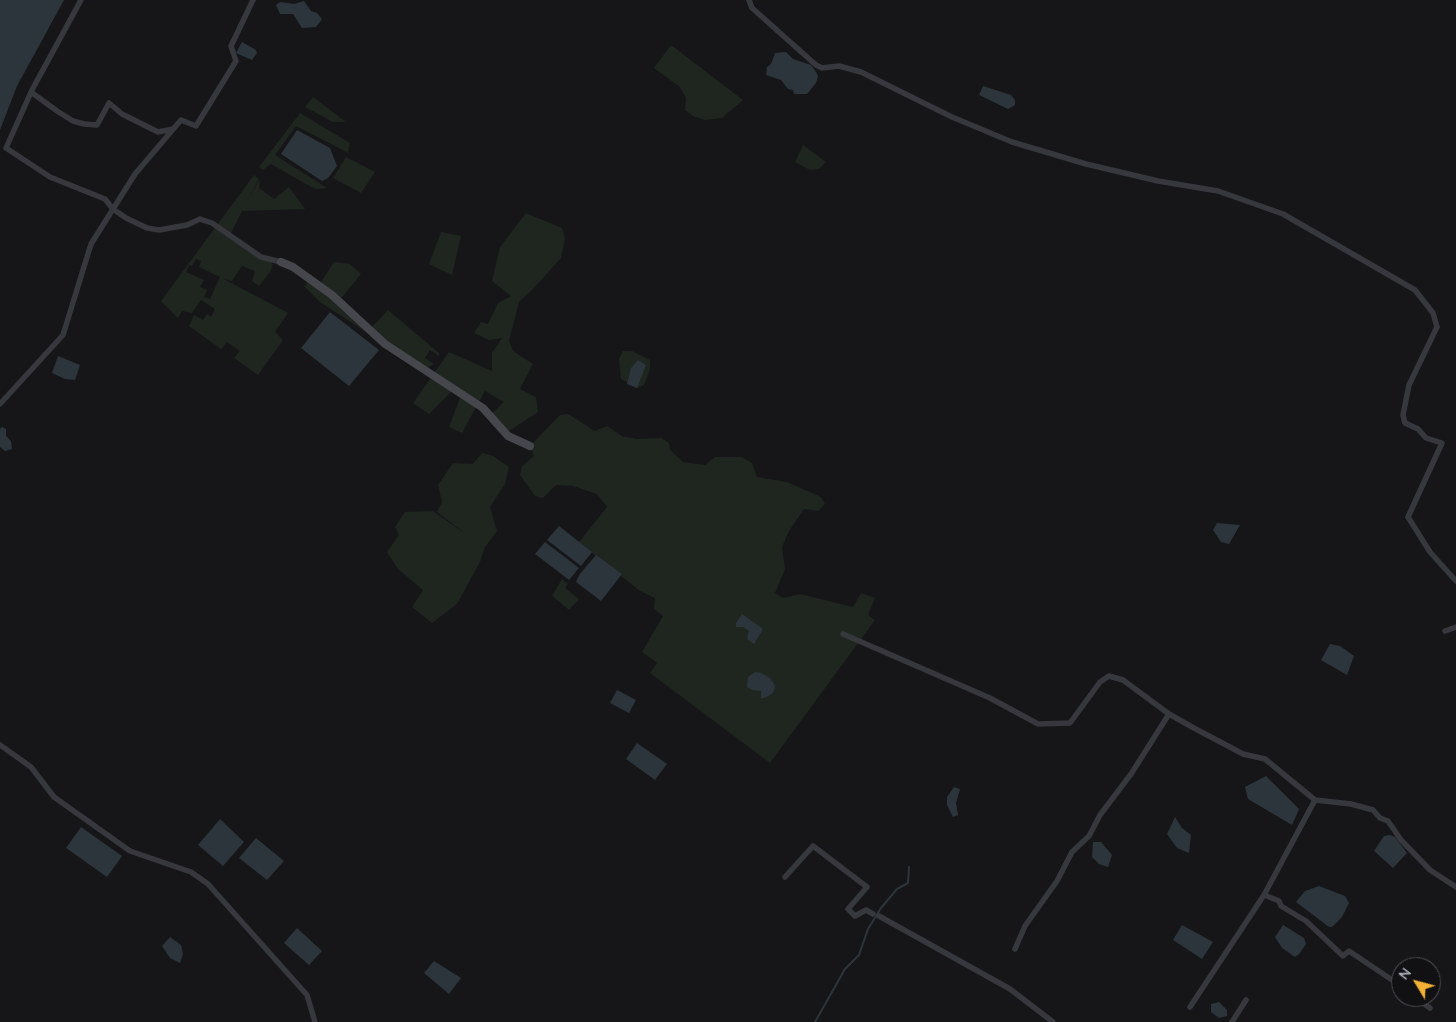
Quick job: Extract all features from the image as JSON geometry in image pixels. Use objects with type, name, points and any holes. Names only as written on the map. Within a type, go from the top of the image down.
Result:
[{"type":"street","points":[[81,0],[32,92],[6,148],[50,177],[105,199],[113,209],[126,218],[147,228],[159,230],[178,227],[200,219],[212,223],[261,256],[293,267],[332,295],[385,344],[483,408],[508,436],[530,446]]},
{"type":"street","points":[[0,404],[63,335],[91,244],[135,174],[181,120],[196,126],[212,101],[236,61],[231,46],[252,0]]},
{"type":"street","points":[[749,0],[752,8],[816,65],[822,68],[839,66],[861,72],[952,117],[1012,142],[1086,164],[1158,181],[1218,191],[1283,214],[1415,290],[1433,313],[1437,327],[1409,385],[1403,415],[1405,423],[1418,429],[1426,438],[1442,443],[1408,518],[1430,552],[1456,581]]},
{"type":"street","points":[[32,92],[73,121],[84,124],[97,125],[109,103],[122,114],[158,132],[173,129]]},
{"type":"street","points":[[1445,631],[1456,627]]},
{"type":"street","points":[[843,634],[990,698],[1038,724],[1070,722],[1100,682],[1109,676],[1123,680],[1169,714],[1243,754],[1265,759],[1315,800],[1351,804],[1373,810],[1380,818],[1388,821],[1401,840],[1430,870],[1456,887]]},
{"type":"street","points":[[1015,949],[1025,926],[1057,881],[1072,852],[1089,836],[1100,815],[1131,774],[1169,714]]},
{"type":"street","points":[[0,745],[31,767],[54,797],[130,851],[192,872],[208,884],[308,995],[315,1022]]},
{"type":"street","points":[[1190,1007],[1264,895],[1315,800]]},
{"type":"street","points":[[785,877],[813,846],[867,887],[848,909],[856,916],[866,910],[876,915],[1010,989],[1053,1022]]},
{"type":"street","points":[[1264,895],[1279,901],[1281,906],[1306,921],[1343,956],[1349,951],[1391,979]]},
{"type":"street","points":[[1232,1022],[1246,1000]]},
{"type":"shaded area","points":[[0,0],[64,0],[17,86],[0,130]]},
{"type":"shaded area","points":[[304,1],[311,11],[317,13],[322,19],[316,27],[302,28],[293,14],[280,14],[276,5],[280,2],[294,4]]},
{"type":"shaded area","points":[[242,42],[256,50],[257,53],[252,60],[236,53]]},
{"type":"shaded area","points":[[671,45],[743,100],[722,118],[705,120],[693,116],[685,110],[686,98],[680,87],[654,68]]},
{"type":"shaded area","points":[[786,52],[793,59],[811,65],[818,76],[816,83],[807,94],[794,94],[793,90],[788,89],[781,80],[766,75],[767,67],[771,64],[775,53]]},
{"type":"shaded area","points":[[983,86],[1011,95],[1015,100],[1015,105],[1008,109],[979,95]]},
{"type":"shaded area","points":[[313,97],[346,122],[333,122],[305,107]]},
{"type":"shaded area","points":[[300,113],[350,143],[348,153],[296,126],[275,155],[327,188],[315,189],[271,164],[263,170],[259,167]]},
{"type":"shaded area","points":[[297,130],[330,148],[337,166],[328,178],[322,181],[281,154]]},
{"type":"shaded area","points":[[803,145],[826,162],[819,169],[810,170],[795,162]]},
{"type":"shaded area","points":[[346,157],[375,172],[361,193],[333,178]]},
{"type":"shaded area","points":[[254,175],[259,179],[248,199],[260,179],[259,188],[274,199],[289,187],[305,209],[242,211],[230,235],[237,242],[273,264],[270,272],[259,286],[252,281],[255,271],[242,266],[232,281],[224,279],[288,313],[275,332],[283,340],[258,375],[234,358],[240,351],[227,342],[221,349],[189,326],[194,315],[203,320],[207,314],[211,317],[215,309],[201,300],[192,313],[182,311],[178,318],[161,301]],"holes":[[[196,259],[201,261],[199,267],[220,277],[210,299],[204,297],[207,290],[200,287],[204,280],[186,272],[189,265],[192,266]]]},
{"type":"shaded area","points":[[526,213],[562,228],[565,239],[561,258],[519,302],[509,341],[513,351],[533,364],[520,389],[536,397],[538,412],[506,433],[490,415],[504,402],[485,391],[462,433],[449,427],[460,398],[452,391],[429,414],[413,403],[449,352],[492,371],[492,353],[502,338],[489,340],[474,333],[481,322],[488,324],[498,303],[511,296],[492,281],[500,247]]},
{"type":"shaded area","points":[[441,232],[461,236],[452,275],[429,264]]},
{"type":"shaded area","points":[[334,262],[350,264],[361,274],[339,301],[369,330],[388,310],[439,353],[439,356],[430,350],[425,358],[434,364],[424,370],[320,302],[304,286],[311,279],[319,285]]},
{"type":"shaded area","points":[[330,312],[379,350],[349,386],[301,348]]},
{"type":"shaded area","points":[[623,351],[632,351],[650,360],[650,369],[644,385],[637,388],[621,379],[619,359]]},
{"type":"shaded area","points":[[58,356],[80,365],[75,380],[65,379],[52,373]]},
{"type":"shaded area","points":[[638,360],[646,365],[637,388],[627,384],[631,368]]},
{"type":"shaded area","points":[[568,414],[595,431],[607,426],[622,436],[637,439],[662,438],[669,443],[670,450],[683,462],[705,465],[715,457],[742,457],[752,463],[757,477],[787,482],[821,497],[825,504],[818,511],[804,509],[789,531],[782,547],[785,569],[775,593],[783,598],[800,594],[853,607],[861,593],[875,598],[868,615],[875,620],[770,763],[650,673],[657,663],[642,652],[663,616],[654,609],[655,598],[640,591],[579,542],[607,507],[597,494],[573,486],[556,485],[543,498],[535,496],[520,475],[522,466],[534,456],[530,446],[560,415]]},
{"type":"shaded area","points":[[2,427],[6,429],[6,436],[11,441],[12,449],[5,451],[0,447],[0,429]]},
{"type":"shaded area","points":[[482,453],[493,456],[509,467],[505,484],[490,507],[497,531],[485,547],[480,562],[457,604],[432,623],[412,607],[423,590],[398,569],[387,552],[399,535],[395,527],[405,512],[433,511],[467,535],[437,512],[442,502],[438,485],[453,463],[473,464]]},
{"type":"shaded area","points":[[1217,523],[1240,525],[1229,544],[1221,542],[1213,530]]},
{"type":"shaded area","points":[[559,526],[592,552],[581,566],[547,540]]},
{"type":"shaded area","points":[[545,542],[579,568],[569,580],[535,554]]},
{"type":"shaded area","points":[[596,555],[622,574],[601,601],[576,582],[579,575]]},
{"type":"shaded area","points":[[562,579],[568,584],[565,588],[579,599],[569,610],[552,596]]},
{"type":"shaded area","points":[[742,614],[763,629],[754,644],[747,639],[749,631],[743,627],[736,627],[736,623]]},
{"type":"shaded area","points":[[1330,644],[1340,646],[1354,656],[1347,675],[1321,660]]},
{"type":"shaded area","points":[[755,672],[770,678],[775,686],[773,693],[765,698],[761,698],[761,691],[752,690],[747,687],[748,677]]},
{"type":"shaded area","points":[[617,690],[636,700],[629,713],[610,703]]},
{"type":"shaded area","points":[[637,743],[667,764],[655,780],[626,759]]},
{"type":"shaded area","points":[[1266,776],[1299,809],[1292,825],[1248,799],[1245,787]]},
{"type":"shaded area","points":[[954,787],[960,789],[956,803],[958,815],[953,817],[947,805],[947,797]]},
{"type":"shaded area","points":[[1175,817],[1182,828],[1191,835],[1189,853],[1177,848],[1167,834]]},
{"type":"shaded area","points":[[220,819],[244,842],[223,866],[198,845]]},
{"type":"shaded area","points":[[81,827],[122,856],[107,877],[66,848]]},
{"type":"shaded area","points":[[1390,835],[1395,837],[1407,853],[1393,868],[1374,851],[1384,836]]},
{"type":"shaded area","points":[[256,838],[284,861],[267,880],[239,858]]},
{"type":"shaded area","points":[[1093,842],[1101,842],[1112,855],[1108,867],[1099,864],[1092,857]]},
{"type":"shaded area","points":[[1319,886],[1345,896],[1349,903],[1342,917],[1332,927],[1329,927],[1296,902],[1305,891]]},
{"type":"shaded area","points":[[1182,925],[1213,942],[1202,959],[1173,940]]},
{"type":"shaded area","points":[[1283,925],[1304,938],[1306,944],[1295,957],[1282,948],[1275,937]]},
{"type":"shaded area","points":[[297,928],[322,951],[309,965],[284,943]]},
{"type":"shaded area","points":[[170,937],[181,945],[183,954],[180,963],[170,958],[162,946]]},
{"type":"shaded area","points":[[434,961],[461,978],[449,994],[424,973]]},
{"type":"shaded area","points":[[1219,1002],[1227,1010],[1227,1016],[1219,1018],[1211,1012],[1211,1004]]},
{"type":"waterway","points":[[815,1022],[845,969],[859,955],[868,929],[881,908],[897,889],[908,883],[909,867]]}]
